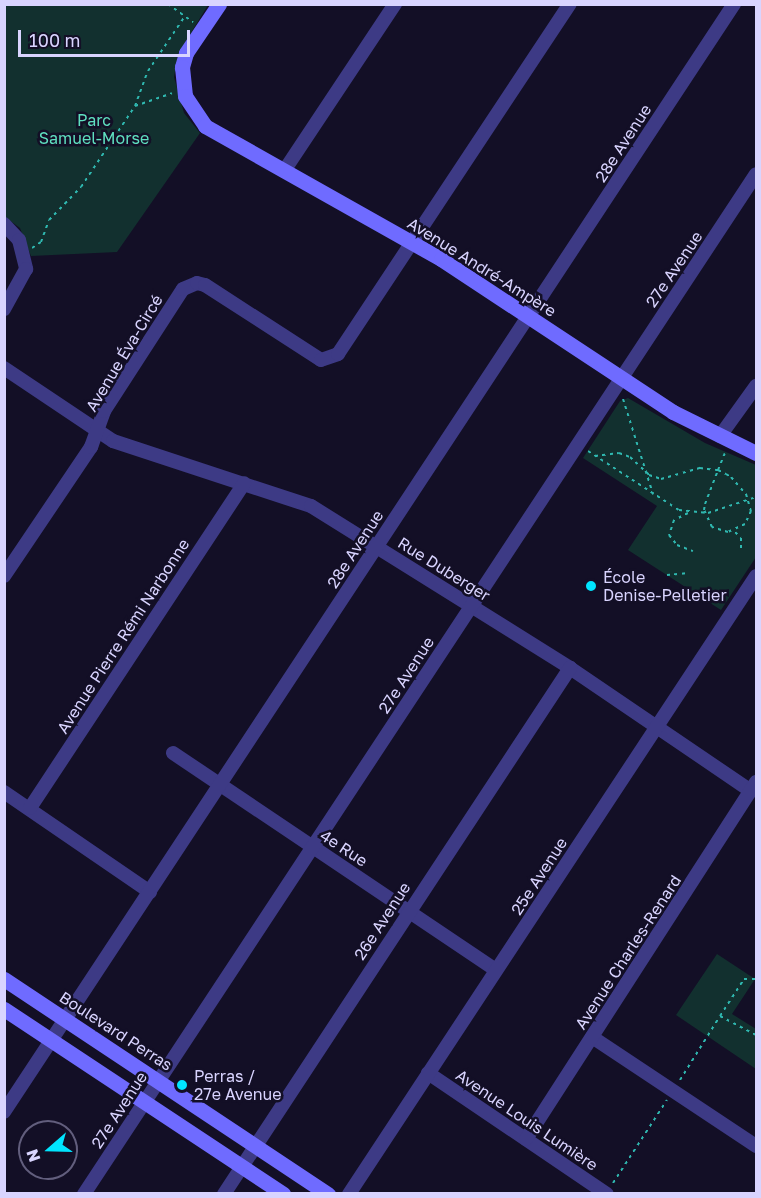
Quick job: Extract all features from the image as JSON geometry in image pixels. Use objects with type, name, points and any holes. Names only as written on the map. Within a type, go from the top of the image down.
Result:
[{"type":"street","points":[[183,90],[186,53],[219,4]]},
{"type":"street","points":[[284,171],[395,4]]},
{"type":"street","name":"Avenue Éva-Circé","points":[[4,576],[91,447],[104,411],[183,289],[197,283],[205,285],[314,356],[328,360],[338,354],[570,4]]},
{"type":"street","name":"28e Avenue","points":[[4,1112],[734,4]]},
{"type":"street","name":"Avenue André-Ampère","points":[[183,90],[190,110],[220,137],[411,243],[528,316],[673,412],[756,453]]},
{"type":"street","name":"27e Avenue","points":[[84,1194],[756,174]]},
{"type":"street","points":[[4,224],[19,240],[26,269],[21,284],[4,309]]},
{"type":"street","name":"Rue Duberger","points":[[4,368],[113,441],[311,506],[570,668],[754,787]]},
{"type":"street","points":[[720,436],[756,386]]},
{"type":"street","name":"Avenue Pierre Rémi Narbonne","points":[[30,808],[244,483]]},
{"type":"street","name":"25e Avenue","points":[[349,1194],[756,576]]},
{"type":"street","name":"26e Avenue","points":[[224,1194],[570,668]]},
{"type":"street","name":"4e Rue","points":[[173,753],[312,847],[410,909],[496,970]]},
{"type":"street","name":"Avenue Charles-Renard","points":[[526,1139],[754,787]]},
{"type":"street","points":[[4,792],[150,892]]},
{"type":"street","name":"Boulevard Perras","points":[[4,978],[328,1194]]},
{"type":"street","points":[[4,1009],[283,1194]]},
{"type":"street","points":[[592,1037],[756,1146]]},
{"type":"street","name":"Avenue Louis Lumière","points":[[428,1073],[607,1193]]},
{"type":"path","points":[[168,4],[203,28]]},
{"type":"path","points":[[24,255],[41,242],[49,220],[81,187],[135,106],[148,71],[185,16]]},
{"type":"path","points":[[135,106],[183,90]]},
{"type":"path","points":[[621,378],[623,399],[653,494]]},
{"type":"path","points":[[705,513],[725,452],[720,436]]},
{"type":"path","points":[[578,444],[653,494],[689,513]]},
{"type":"path","points":[[595,456],[619,453],[630,457],[646,472],[666,479],[700,468],[718,470],[736,481],[748,500],[748,520],[735,531],[718,531],[705,513]]},
{"type":"path","points":[[693,551],[677,545],[669,535],[674,520],[689,513],[705,513],[756,497]]},
{"type":"path","points":[[735,531],[741,538],[741,550]]},
{"type":"path","points":[[667,575],[689,573]]},
{"type":"path","points":[[607,1193],[744,979],[756,979]]},
{"type":"path","points":[[720,1016],[756,1035]]},
{"type":"green space","name":"Parc Samuel-Morse","points":[[5,5],[208,5],[178,54],[174,77],[184,113],[200,133],[117,252],[31,256],[20,228],[5,217]]},
{"type":"green space","points":[[628,398],[705,443],[756,465],[756,557],[721,610],[628,550],[657,506],[583,458],[620,401]]},
{"type":"green space","points":[[717,954],[755,979],[732,1014],[756,1029],[756,1069],[676,1015]]},
{"type":"place","name":"École Denise-Pelletier","points":[[591,586]]},
{"type":"place","name":"Perras / 27e Avenue","points":[[182,1085]]}]
